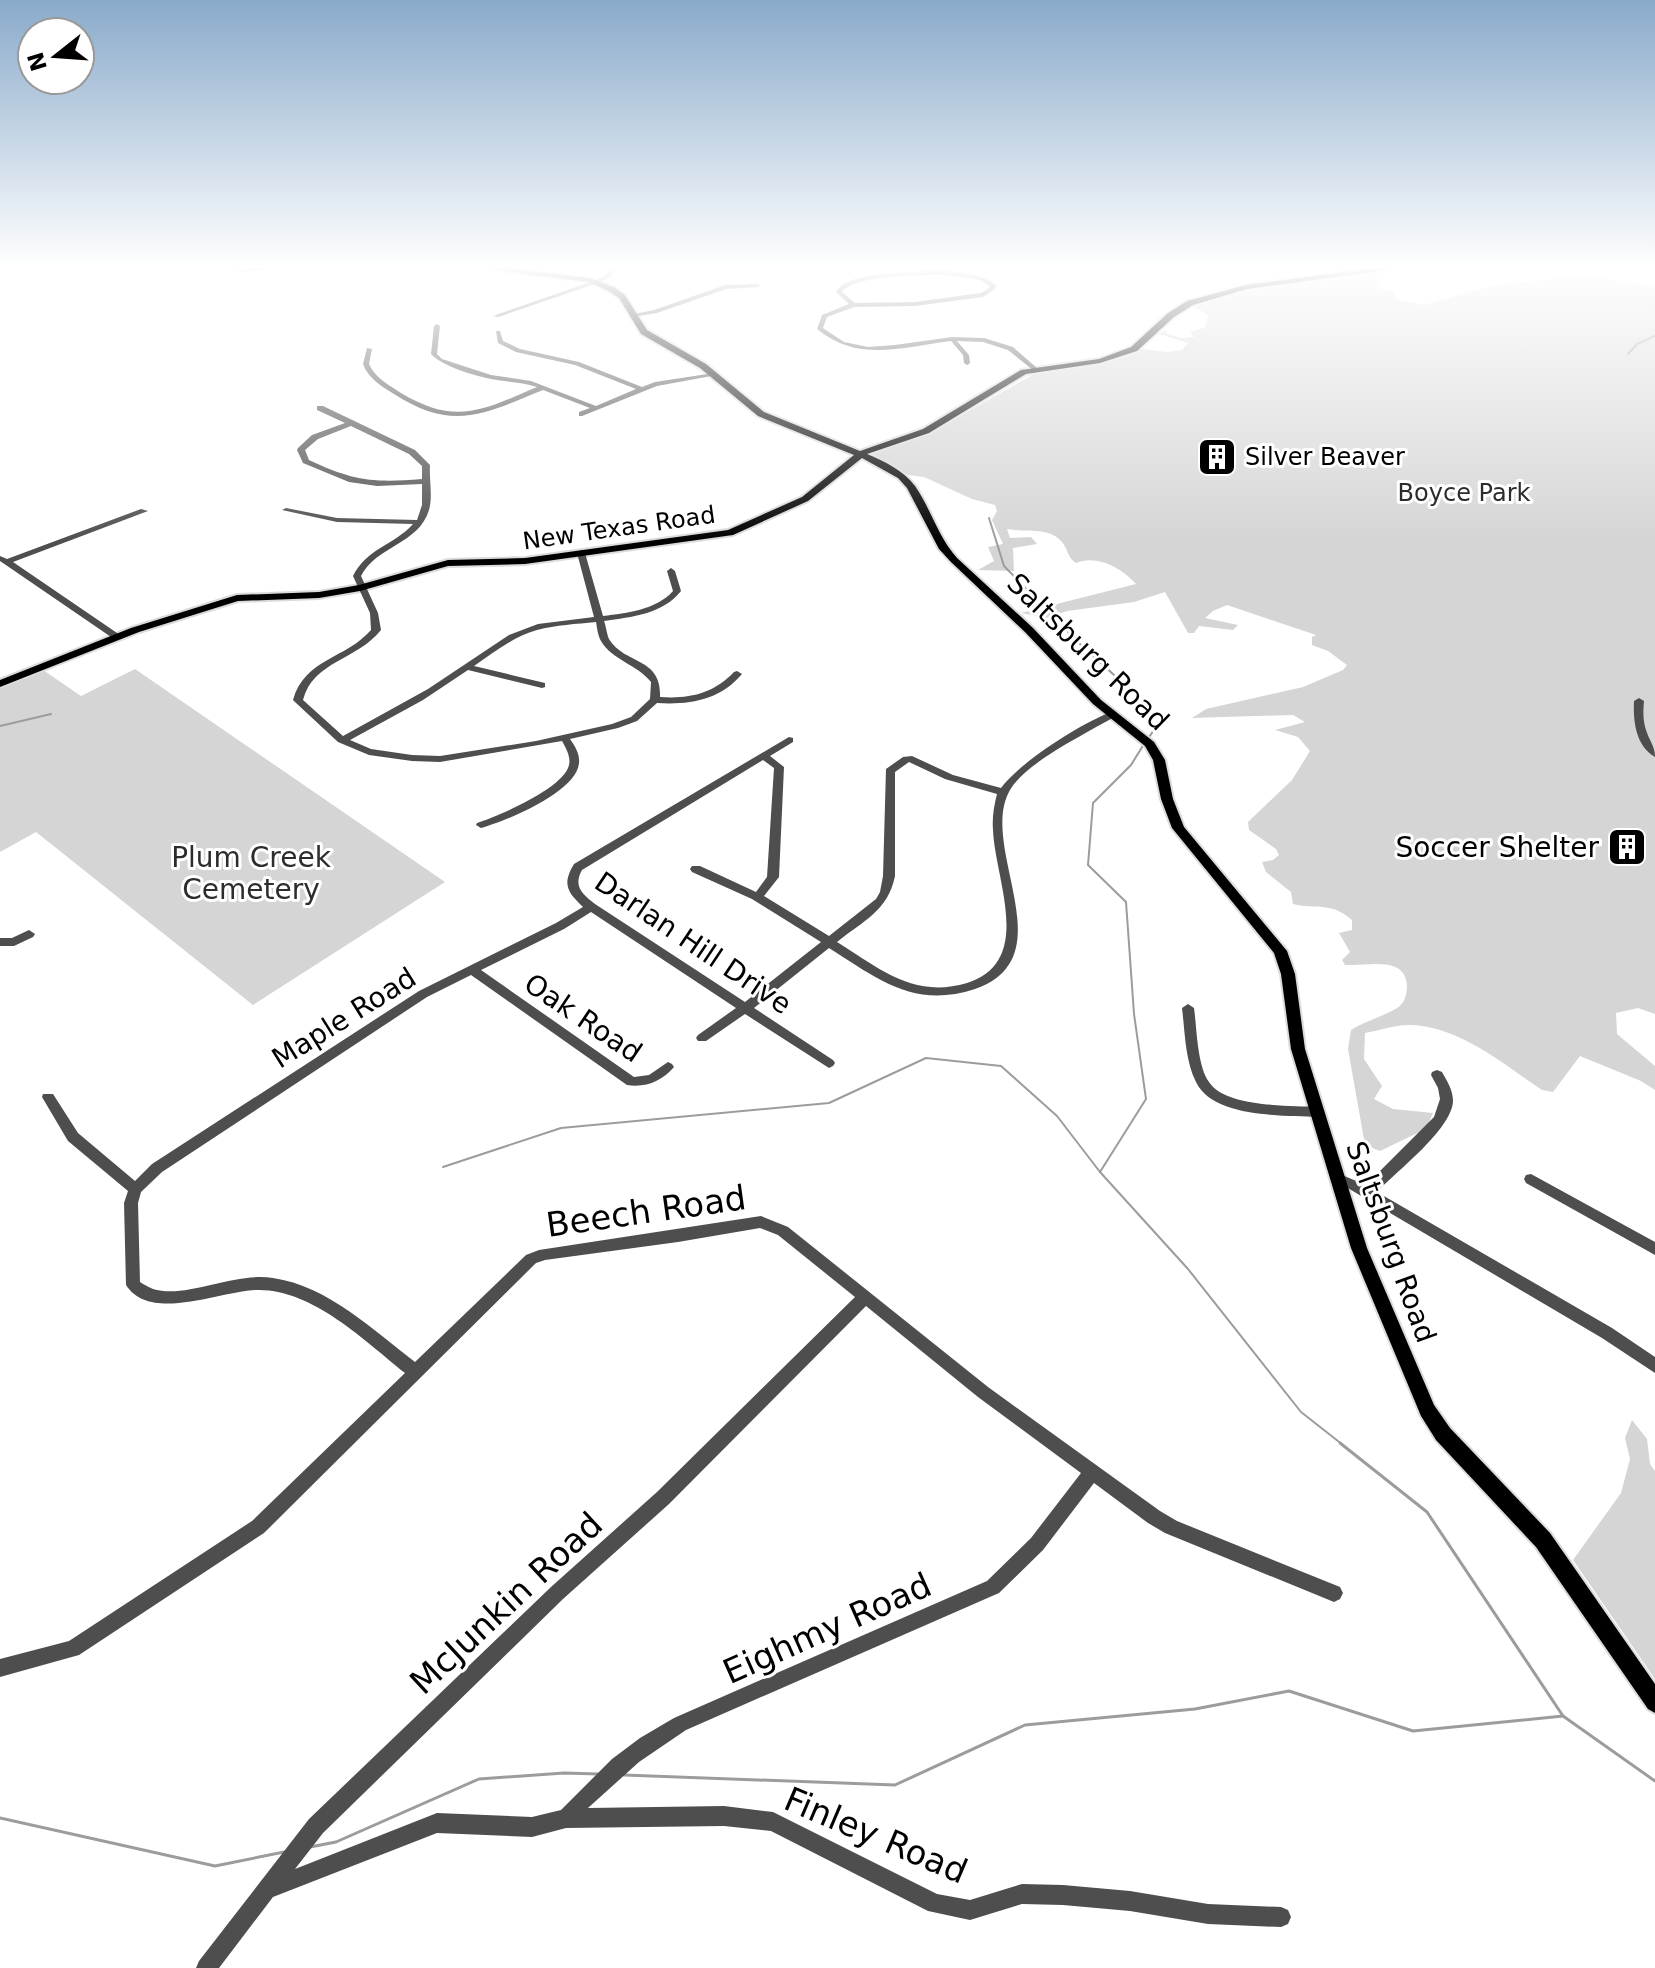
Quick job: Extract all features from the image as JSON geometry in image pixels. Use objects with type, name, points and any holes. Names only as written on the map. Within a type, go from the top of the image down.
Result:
[{"type":"main road","name":"Saltsburg Road","points":[[689,360],[769,418],[860,454],[901,476],[911,487],[944,549],[1111,715],[1146,740],[1159,760],[1167,799],[1178,828],[1280,951],[1288,974],[1298,1049],[1359,1248],[1427,1410],[1443,1434],[1543,1540],[1655,1702]]},
{"type":"main road","name":"New Texas Road","points":[[0,684],[117,637],[237,598],[319,595],[360,588],[448,563],[515,562],[730,533],[805,499],[860,454],[926,431],[1016,376],[1035,369],[1100,360]]},
{"type":"street","points":[[367,360],[372,375],[397,394],[445,416],[470,416],[544,387]]},
{"type":"street","points":[[440,360],[490,377],[544,387],[595,408]]},
{"type":"street","points":[[564,360],[642,389]]},
{"type":"street","points":[[1021,360],[1035,369]]},
{"type":"street","points":[[582,414],[666,381],[714,375]]},
{"type":"street","points":[[320,408],[418,456],[426,465],[426,508],[419,522],[409,534],[365,562],[357,576],[374,613],[376,630],[360,648],[310,675],[301,686],[298,697],[302,705],[342,740],[387,756],[440,759],[615,726],[642,714],[655,700],[658,689],[653,678],[610,646],[597,617],[581,553]]},
{"type":"street","points":[[351,423],[308,441],[301,450],[302,455],[348,481],[380,484],[425,481]]},
{"type":"street","points":[[286,510],[337,520],[419,522]]},
{"type":"street","points":[[3,560],[144,511]]},
{"type":"street","points":[[3,560],[117,637]]},
{"type":"street","points":[[342,740],[441,685],[489,649],[528,630],[651,610],[665,605],[677,591],[671,571]]},
{"type":"street","points":[[466,667],[542,685]]},
{"type":"street","points":[[655,700],[698,699],[729,682],[737,674]]},
{"type":"street","points":[[1639,701],[1638,716],[1643,741],[1655,754]]},
{"type":"street","points":[[696,869],[758,897],[895,984],[933,992],[960,989],[991,976],[1008,959],[1013,940],[1000,832],[999,803],[1003,792],[1043,756],[1111,715]]},
{"type":"street","points":[[481,825],[501,820],[555,788],[569,775],[574,765],[573,751],[564,737]]},
{"type":"street","points":[[758,897],[773,877],[780,783],[779,767],[764,756],[789,740]]},
{"type":"street","name":"Darlan Hill Drive","points":[[764,756],[578,867],[571,878],[572,886],[574,892],[591,907],[829,1063]]},
{"type":"street","points":[[702,1038],[864,916],[886,892],[890,859],[888,776],[907,759],[949,777],[1003,792]]},
{"type":"street","name":"Maple Road","points":[[135,1189],[157,1168],[399,1009],[591,907]]},
{"type":"street","points":[[0,942],[14,942],[29,934]]},
{"type":"street","name":"Oak Road","points":[[473,971],[632,1082],[652,1079],[668,1067]]},
{"type":"street","points":[[1188,1008],[1198,1069],[1205,1088],[1211,1093],[1249,1106],[1317,1112]]},
{"type":"street","points":[[1367,1193],[1401,1158],[1434,1131],[1446,1106],[1445,1086],[1437,1075]]},
{"type":"street","points":[[48,1097],[73,1137],[135,1189],[131,1203],[133,1285],[161,1297],[233,1283],[288,1287],[338,1313],[417,1373]]},
{"type":"street","points":[[1337,1178],[1607,1333],[1655,1366]]},
{"type":"street","points":[[1531,1179],[1655,1249]]},
{"type":"street","name":"Beech Road","points":[[0,1668],[73,1649],[258,1527],[531,1259],[544,1254],[761,1222],[783,1231],[983,1392],[1171,1527],[1334,1593]]},
{"type":"street","name":"McJunkin Road","points":[[206,1968],[316,1826],[557,1593],[663,1498],[865,1297]]},
{"type":"street","name":"Eighmy Road","points":[[566,1818],[604,1777],[637,1749],[680,1724],[993,1587],[1037,1544],[1093,1471]]},
{"type":"street","name":"Finley Road","points":[[264,1891],[437,1823],[532,1827],[566,1818],[724,1816],[773,1822],[935,1904],[970,1910],[1022,1894],[1130,1901],[1208,1914],[1281,1917]]},
{"type":"green space","name":"Boyce Park","points":[[1113,360],[1655,360],[1655,1014],[1638,1008],[1616,1013],[1617,1034],[1655,1066],[1655,1090],[1641,1081],[1580,1056],[1553,1092],[1542,1090],[1463,1039],[1427,1027],[1392,1027],[1365,1033],[1364,1059],[1382,1086],[1374,1099],[1393,1109],[1433,1113],[1426,1129],[1380,1151],[1365,1145],[1348,1049],[1351,1030],[1402,1004],[1407,989],[1405,976],[1393,966],[1384,964],[1345,965],[1342,960],[1350,952],[1339,933],[1352,930],[1352,920],[1330,908],[1293,904],[1291,892],[1266,872],[1262,862],[1279,855],[1276,849],[1249,830],[1248,822],[1292,780],[1310,751],[1298,737],[1275,730],[1305,722],[1293,715],[1192,718],[1206,709],[1303,687],[1343,670],[1347,665],[1328,651],[1312,645],[1312,637],[1316,635],[1227,605],[1205,618],[1238,625],[1233,630],[1199,626],[1194,633],[1188,633],[1165,592],[1134,602],[1067,611],[1046,618],[1021,613],[1136,584],[1124,573],[1101,561],[1076,563],[1057,537],[1037,531],[1007,529],[1010,538],[1031,537],[1037,544],[1013,548],[1014,571],[978,570],[994,561],[988,547],[1003,544],[992,520],[997,511],[995,505],[972,499],[924,477],[908,475],[872,454],[938,429],[1039,371],[1098,365]]},
{"type":"green space","name":"Plum Creek Cemetery","points":[[135,669],[445,882],[253,1005],[36,832],[0,852],[0,688],[43,670],[81,696]]},
{"type":"green space","points":[[1632,1420],[1647,1439],[1650,1464],[1655,1471],[1655,1679],[1573,1560],[1621,1493],[1630,1459],[1625,1438]]},
{"type":"waterway","points":[[989,518],[1004,566],[1082,646],[1145,703],[1155,728],[1148,739]]},
{"type":"waterway","points":[[0,726],[51,714]]},
{"type":"waterway","points":[[1100,1172],[1146,1099],[1134,1014],[1126,902],[1088,865],[1093,803],[1131,765],[1144,744]]},
{"type":"waterway","points":[[443,1167],[561,1128],[829,1103],[926,1058],[1001,1066],[1057,1116],[1100,1172]]},
{"type":"waterway","points":[[1100,1172],[1188,1269],[1301,1412],[1343,1445]]},
{"type":"waterway","points":[[1340,1443],[1427,1512],[1563,1716]]},
{"type":"waterway","points":[[624,1775],[895,1785],[1025,1725],[1195,1709],[1289,1691],[1413,1731],[1563,1716]]},
{"type":"waterway","points":[[1563,1716],[1655,1781]]},
{"type":"waterway","points":[[310,1847],[336,1842],[479,1779],[564,1773],[598,1774]]},
{"type":"waterway","points":[[0,1818],[215,1866],[284,1852]]},
{"type":"place","name":"Silver Beaver","points":[[1217,457]]},
{"type":"place","name":"Soccer Shelter","points":[[1627,847]]}]
